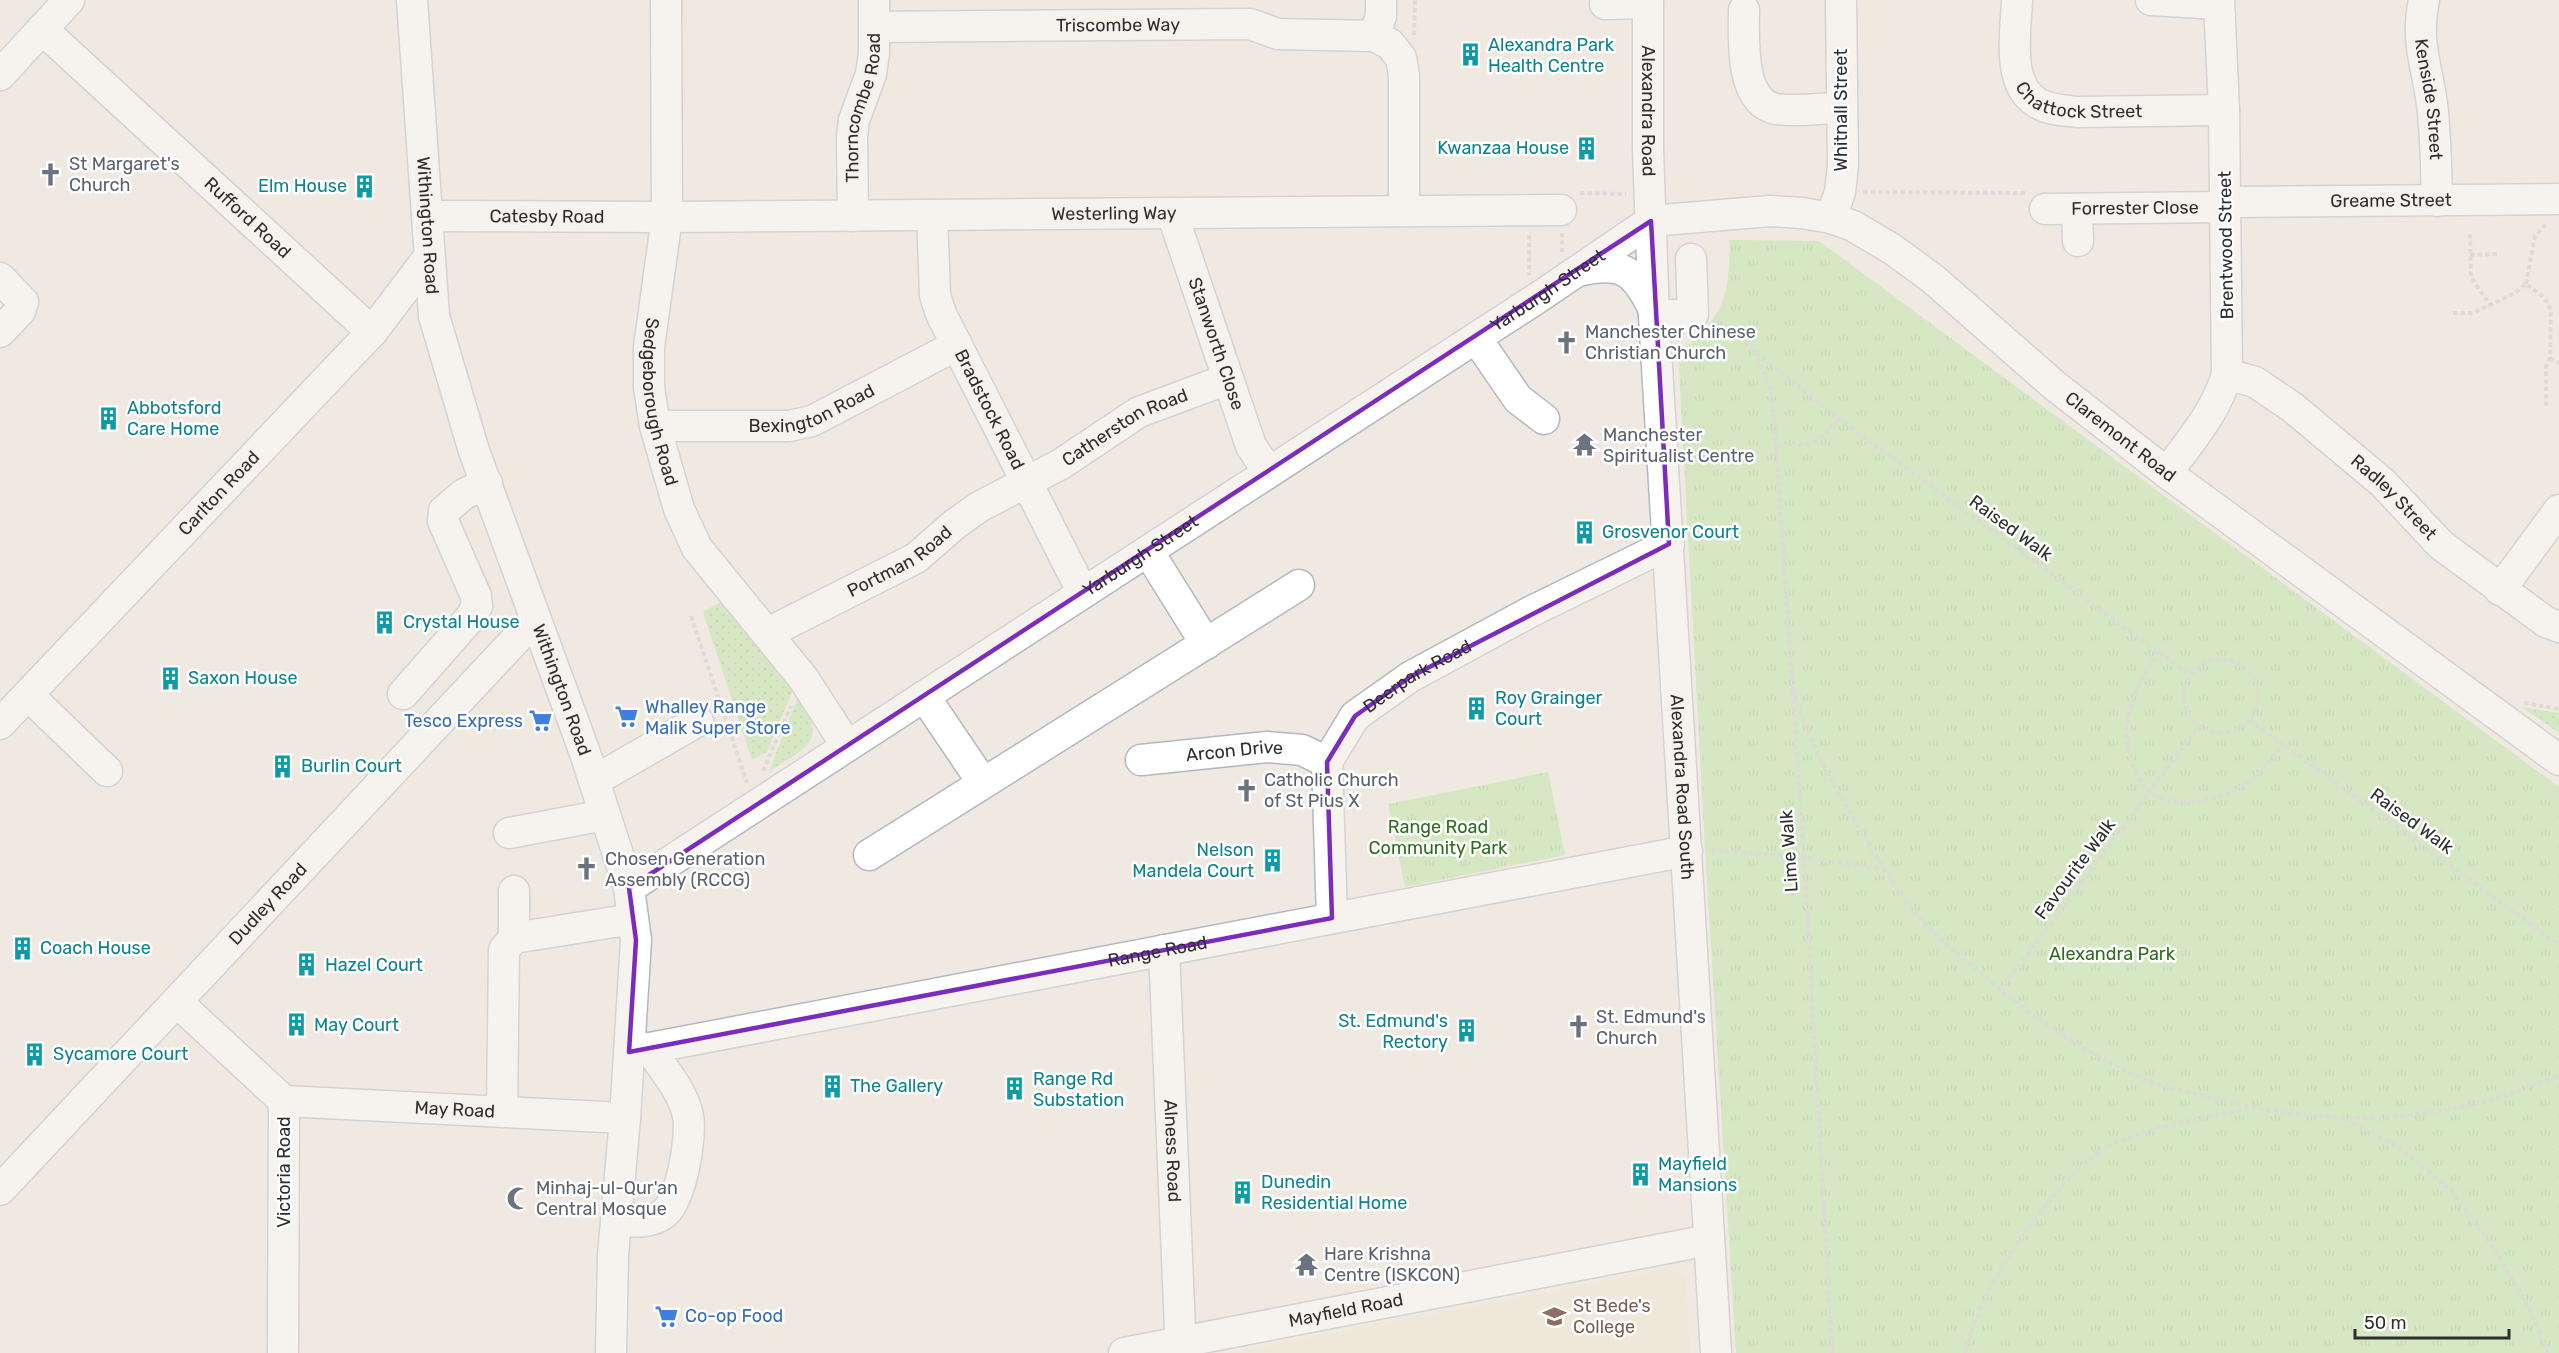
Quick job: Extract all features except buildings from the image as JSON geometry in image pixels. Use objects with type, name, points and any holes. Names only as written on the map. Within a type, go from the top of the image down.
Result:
[{"type":"street","points":[[0,75],[69,0]]},
{"type":"street","name":"Withington Road","points":[[412,0],[434,316],[474,451],[594,781],[629,888],[636,940],[639,1050],[625,1118],[613,1255],[611,1353]]},
{"type":"street","name":"Sedgeborough Road","points":[[666,0],[667,218],[649,347],[649,387],[655,426],[679,509],[697,548],[803,678],[847,746]]},
{"type":"street","points":[[1381,0],[1381,16],[1367,35],[1390,44],[1401,58],[1404,75],[1404,211]]},
{"type":"street","name":"Whitnall Street","points":[[1831,218],[1840,192],[1843,165],[1841,0]]},
{"type":"street","name":"Chattock Street","points":[[2017,0],[2018,75],[2026,91],[2036,102],[2054,109],[2077,112],[2224,110]]},
{"type":"street","points":[[2151,0],[2219,2]]},
{"type":"street","name":"Kenside Street","points":[[2424,0],[2419,29],[2421,51],[2432,103],[2437,201]]},
{"type":"street","points":[[1605,4],[1648,2]]},
{"type":"street","name":"Alexandra Road","points":[[1648,2],[1651,221]]},
{"type":"street","name":"Brentwood Street","points":[[2167,472],[2210,413],[2222,393],[2227,374],[2224,110],[2219,2]]},
{"type":"street","points":[[1744,10],[1745,61],[1749,80],[1763,103],[1776,109],[1842,108]]},
{"type":"street","name":"Triscombe Way","points":[[874,13],[1250,24],[1278,34],[1367,35]]},
{"type":"street","name":"Thorncombe Road","points":[[852,216],[852,138],[854,120],[871,74],[874,53],[874,13]]},
{"type":"street","name":"Rufford Road","points":[[42,29],[372,332]]},
{"type":"street","name":"Greame Street","points":[[2225,205],[2437,201],[2555,211]]},
{"type":"street","name":"Forrester Close","points":[[2045,209],[2225,205]]},
{"type":"street","points":[[2077,209],[2078,241]]},
{"type":"street","name":"Westerling Way","points":[[667,218],[1561,210]]},
{"type":"street","name":"Claremont Road","points":[[1651,221],[1770,211],[1802,213],[1831,218],[1874,237],[1933,279],[2054,385],[2167,472],[2559,760]]},
{"type":"street","name":"Stanworth Close","points":[[1172,213],[1251,446],[1268,471]]},
{"type":"street","name":"Bradstock Road","points":[[932,215],[934,295],[1083,593]]},
{"type":"street","name":"Catesby Road","points":[[427,216],[667,218]]},
{"type":"street","name":"Yarburgh Street","points":[[629,888],[1539,297],[1651,221]]},
{"type":"street","name":"Alexandra Road South","points":[[1651,221],[1653,312],[1669,544],[1716,1353]]},
{"type":"street","name":"Carlton Road","points":[[0,724],[372,332],[429,256]]},
{"type":"street","points":[[1575,271],[1612,266],[1626,270],[1644,290],[1653,312],[1693,314],[1691,259]]},
{"type":"street","points":[[0,278],[23,302],[20,311],[0,332]]},
{"type":"street","points":[[1476,338],[1518,399],[1544,419]]},
{"type":"street","name":"Bexington Road","points":[[655,426],[789,426],[812,421],[957,345]]},
{"type":"street","name":"Radley Street","points":[[2227,374],[2241,377],[2265,388],[2328,434],[2383,483],[2442,545],[2500,590],[2546,622],[2559,627]]},
{"type":"street","name":"Catherston Road","points":[[1027,482],[1061,464],[1139,412],[1228,379]]},
{"type":"street","name":"Portman Road","points":[[768,633],[916,558],[955,524],[980,507],[1027,482]]},
{"type":"street","points":[[403,694],[471,617],[477,606],[476,596],[443,521],[444,511],[464,494],[487,483]]},
{"type":"street","points":[[2500,590],[2559,510]]},
{"type":"street","name":"Deerpark Road","points":[[1327,762],[1355,716],[1410,677],[1532,611],[1669,544]]},
{"type":"street","points":[[1148,551],[1206,644]]},
{"type":"street","points":[[869,855],[1299,585]]},
{"type":"street","name":"Dudley Road","points":[[0,1191],[535,619]]},
{"type":"street","points":[[28,695],[107,771]]},
{"type":"street","points":[[924,696],[983,783]]},
{"type":"street","points":[[594,781],[698,721]]},
{"type":"street","name":"Arcon Drive","points":[[1141,760],[1268,747],[1302,750],[1327,762]]},
{"type":"street","points":[[1327,762],[1332,918]]},
{"type":"street","points":[[509,833],[605,815]]},
{"type":"street","name":"Range Road","points":[[639,1050],[1687,851]]},
{"type":"street","points":[[502,1112],[504,950],[514,938],[514,891]]},
{"type":"street","points":[[514,938],[633,919]]},
{"type":"street","name":"Alness Road","points":[[1164,950],[1181,1347]]},
{"type":"street","name":"Victoria Road","points":[[177,1002],[284,1101],[283,1353]]},
{"type":"street","points":[[616,1221],[645,1222],[663,1215],[677,1194],[688,1142],[688,1115],[674,1084],[639,1050]]},
{"type":"street","name":"May Road","points":[[284,1101],[625,1118]]},
{"type":"street","name":"Mayfield Road","points":[[1124,1353],[1181,1347],[1709,1240]]},
{"type":"path","points":[[1575,271],[1562,253],[1561,194],[1625,193],[1651,221]]},
{"type":"path","points":[[1529,210],[1530,279],[1539,297]]},
{"type":"path","points":[[2453,313],[2473,313],[2515,293],[2526,284],[2535,236],[2555,211]]},
{"type":"path","points":[[2470,234],[2471,276],[2490,305]]},
{"type":"path","points":[[2470,255],[2497,254]]},
{"type":"path","points":[[2526,284],[2549,303],[2550,358],[2546,368],[2546,408]]},
{"type":"path","name":"Raised Walk","points":[[1693,314],[1714,319],[1839,419],[2190,675]]},
{"type":"path","name":"Lime Walk","points":[[1754,351],[1770,390],[1776,446],[1804,857],[1832,1353]]},
{"type":"path","points":[[2550,358],[2559,363]]},
{"type":"path","points":[[1776,446],[1804,445],[1818,441],[1839,419]]},
{"type":"path","points":[[2158,651],[2138,686],[2126,728],[2129,753],[2138,776],[2150,792],[2168,799],[2188,801],[2212,799],[2233,792],[2250,782],[2283,744]]},
{"type":"path","points":[[2214,660],[2228,660],[2241,665],[2251,675],[2257,688],[2257,702],[2249,720],[2235,730],[2224,733],[2212,732],[2199,726],[2192,720],[2186,709],[2184,697],[2190,675],[2201,665],[2214,660]]},
{"type":"path","points":[[746,781],[764,770],[803,678]]},
{"type":"path","points":[[1791,678],[1804,726],[1820,761],[1885,870],[1924,924],[2000,991],[2082,1047],[2153,1082],[2252,1108],[2344,1119],[2433,1114],[2478,1104],[2559,1074]]},
{"type":"path","name":"Raised Walk","points":[[2249,720],[2559,945]]},
{"type":"path","name":"Favourite Walk","points":[[2000,991],[2199,726]]},
{"type":"path","points":[[1687,851],[1705,849],[1804,857],[1885,870]]},
{"type":"path","points":[[1965,1353],[1985,1299],[2002,1265],[2037,1217],[2081,1166],[2115,1144],[2178,1122],[2252,1108]]},
{"type":"path","points":[[2344,1119],[2396,1145],[2451,1191],[2497,1252],[2529,1308],[2548,1353]]},
{"type":"highlighted area","points":[[1651,221],[1669,544],[1410,677],[1355,716],[1327,762],[1332,918],[629,1052],[636,940],[629,888]]},
{"type":"shaded area","name":"St Bede's College","points":[[1671,1268],[1686,1278],[1690,1353],[1227,1353]]},
{"type":"green space","name":"Alexandra Park","points":[[1730,240],[1819,241],[2559,787],[2559,1353],[1736,1353],[1678,353],[1706,328],[1721,304],[1728,277]]},
{"type":"green space","points":[[722,601],[794,687],[767,752],[752,760],[703,612]]},
{"type":"green space","points":[[799,694],[812,723],[810,742],[769,771]]},
{"type":"green space","points":[[2521,707],[2559,713],[2559,733]]},
{"type":"green space","name":"Range Road Community Park","points":[[1548,772],[1565,855],[1405,887],[1388,804]]},
{"type":"place","name":"Alexandra Park Health Centre","points":[[1470,55]]},
{"type":"place","name":"Kwanzaa House","points":[[1587,148]]},
{"type":"place","name":"St Margaret's Church","points":[[51,174]]},
{"type":"place","name":"Elm House","points":[[365,186]]},
{"type":"place","name":"Manchester Chinese Christian Church","points":[[1567,342]]},
{"type":"place","name":"Abbotsford Care Home","points":[[109,418]]},
{"type":"place","name":"Manchester Spiritualist Centre","points":[[1585,445]]},
{"type":"place","name":"Grosvenor Court","points":[[1584,532]]},
{"type":"place","name":"Crystal House","points":[[385,622]]},
{"type":"place","name":"Saxon House","points":[[170,678]]},
{"type":"place","name":"Roy Grainger Court","points":[[1477,708]]},
{"type":"place","name":"Whalley Range Malik Super Store","points":[[627,717]]},
{"type":"place","name":"Tesco Express","points":[[541,721]]},
{"type":"place","name":"Burlin Court","points":[[283,766]]},
{"type":"place","name":"Catholic Church of St Pius X","points":[[1246,790]]},
{"type":"place","name":"Nelson Mandela Court","points":[[1272,860]]},
{"type":"place","name":"Chosen Generation Assembly (RCCG)","points":[[587,869]]},
{"type":"place","name":"Coach House","points":[[22,948]]},
{"type":"place","name":"Hazel Court","points":[[307,965]]},
{"type":"place","name":"May Court","points":[[296,1025]]},
{"type":"place","name":"St. Edmund's Church","points":[[1578,1027]]},
{"type":"place","name":"St. Edmund's Rectory","points":[[1466,1031]]},
{"type":"place","name":"Sycamore Court","points":[[35,1054]]},
{"type":"place","name":"The Gallery","points":[[832,1086]]},
{"type":"place","name":"Range Rd Substation","points":[[1015,1089]]},
{"type":"place","name":"Mayfield Mansions","points":[[1640,1174]]},
{"type":"place","name":"Dunedin Residential Home","points":[[1243,1192]]},
{"type":"place","name":"Minhaj-ul-Qur'an Central Mosque","points":[[518,1198]]},
{"type":"place","name":"Hare Krishna Centre (ISKCON)","points":[[1306,1264]]},
{"type":"place","name":"Co-op Food","points":[[667,1316]]},
{"type":"place","name":"St Bede's College","points":[[1555,1316]]}]
